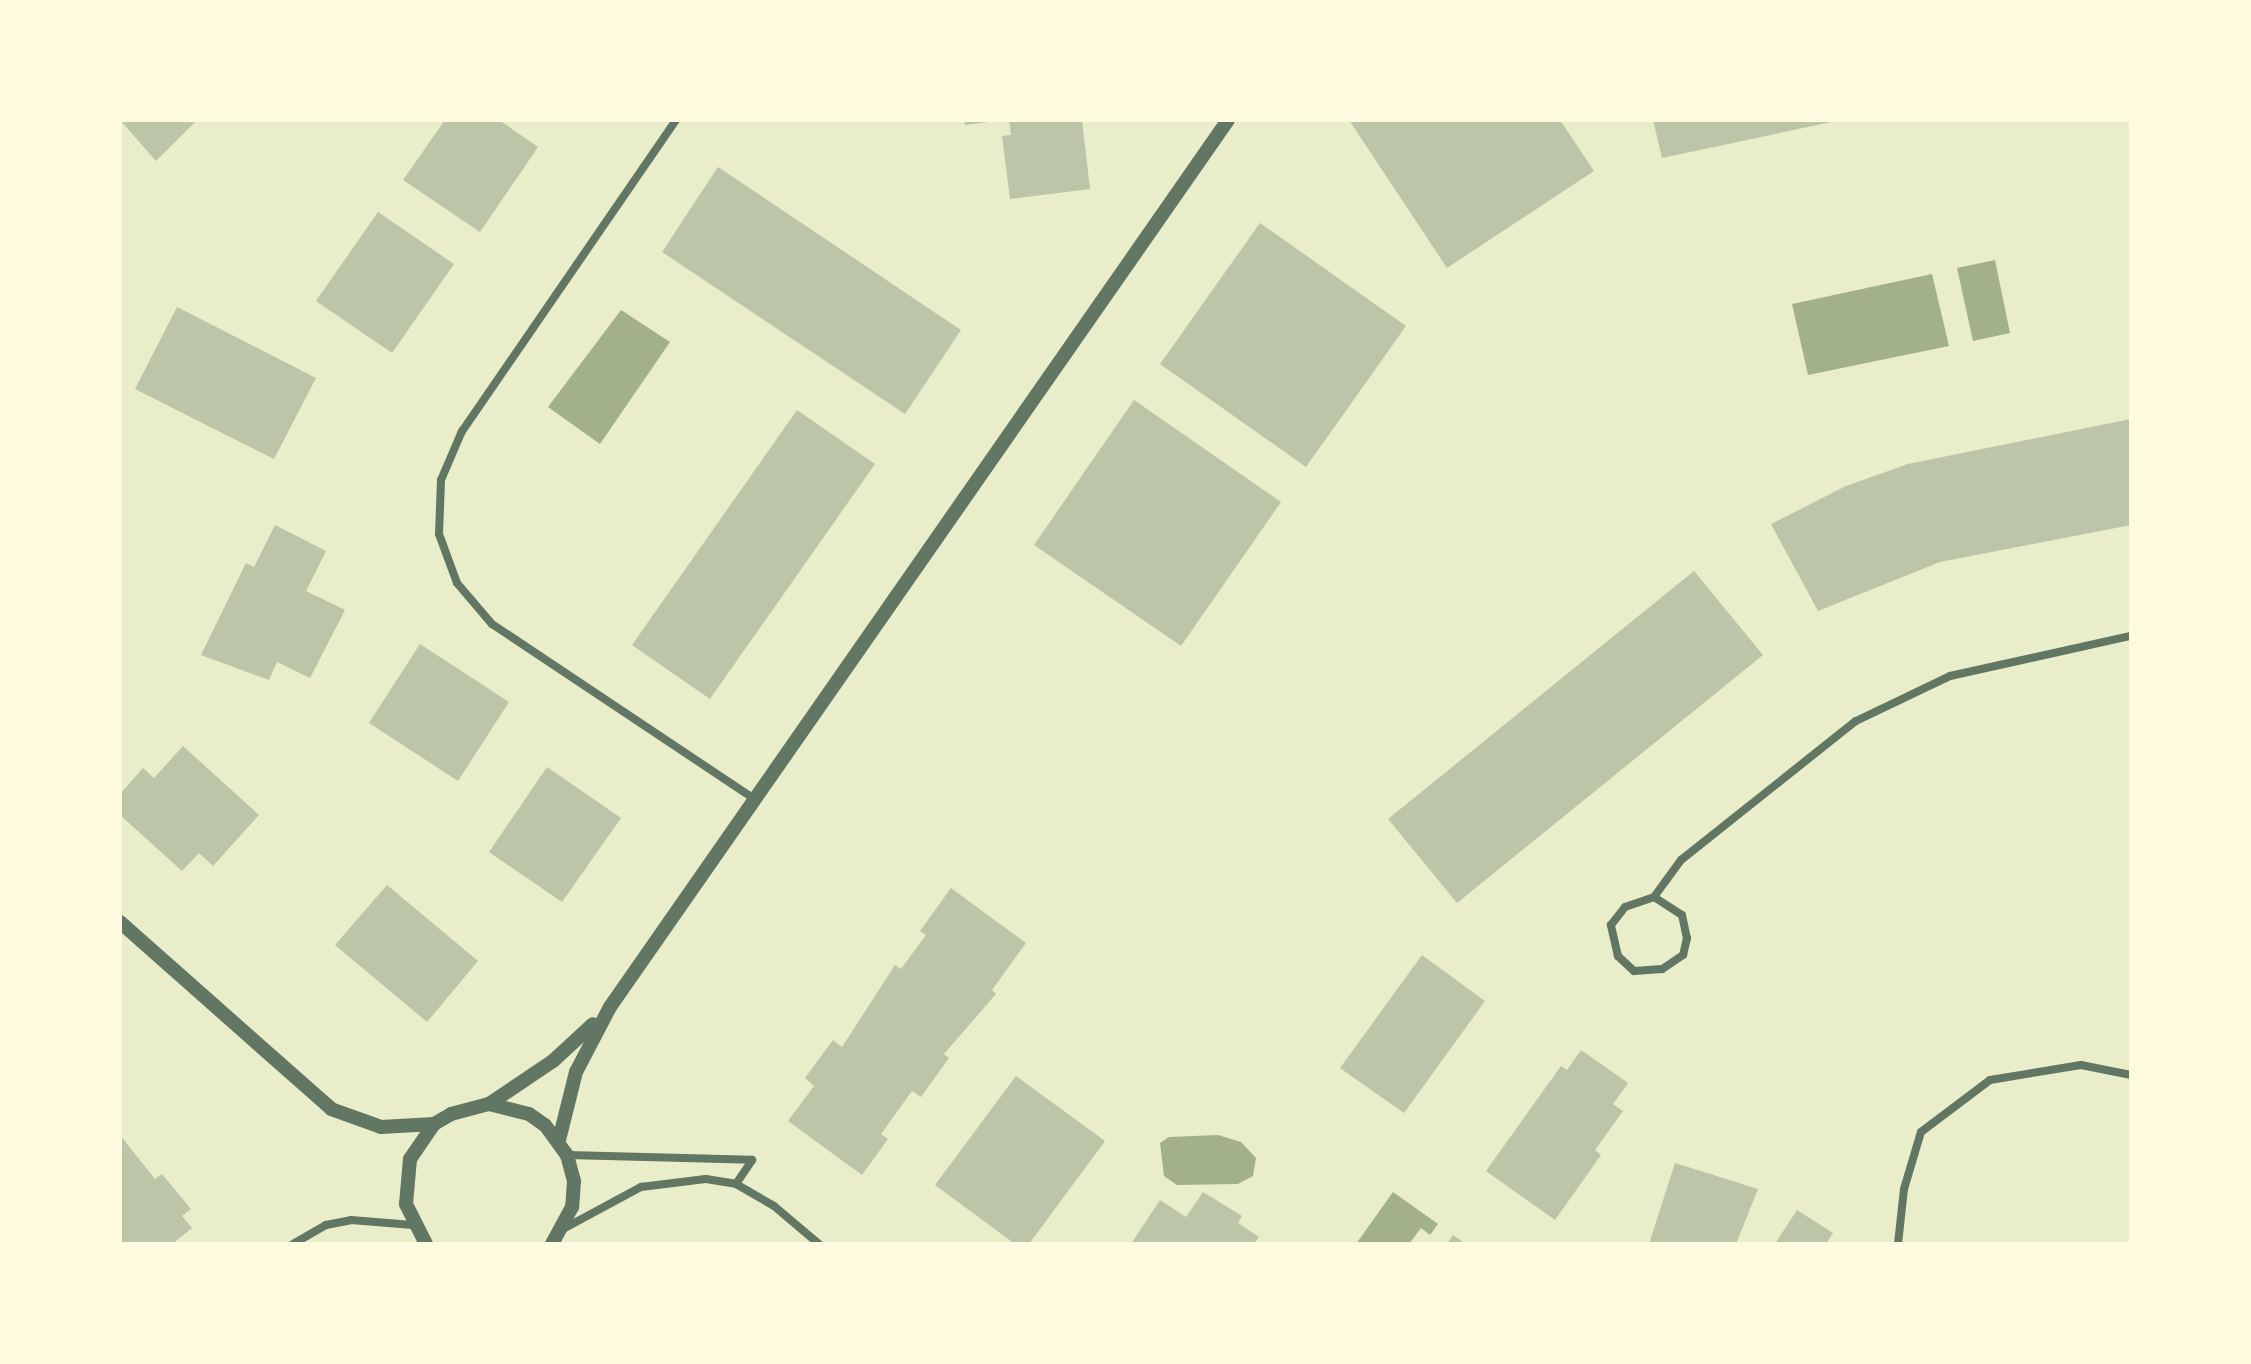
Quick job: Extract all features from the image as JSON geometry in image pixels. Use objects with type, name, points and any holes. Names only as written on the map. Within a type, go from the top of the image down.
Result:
[{"type":"street","points":[[676,120],[462,431],[441,480],[439,534],[457,583],[492,624],[757,800]]},
{"type":"street","points":[[559,1140],[576,1072],[610,1007],[1228,121]]},
{"type":"street","points":[[1654,897],[1682,915],[1687,938],[1683,955],[1662,969],[1634,971],[1618,956],[1611,925],[1625,907],[1654,897],[1681,860],[1856,721],[1950,676],[2131,636]]},
{"type":"street","points":[[120,922],[331,1109],[381,1127],[434,1124]]},
{"type":"street","points":[[426,1244],[413,1225],[405,1181],[410,1159],[434,1124],[451,1114],[489,1104],[553,1061],[610,1007]]},
{"type":"street","points":[[1898,1244],[1904,1189],[1921,1132],[1990,1080],[2081,1065],[2131,1075]]},
{"type":"street","points":[[489,1104],[529,1114],[559,1140],[567,1155],[574,1181],[563,1229],[552,1244]]},
{"type":"street","points":[[567,1155],[752,1160],[736,1184]]},
{"type":"street","points":[[563,1229],[641,1187],[673,1181],[736,1184],[774,1206],[819,1244]]},
{"type":"street","points":[[293,1244],[326,1225],[351,1220],[413,1225]]},
{"type":"shaded area","points":[[1995,260],[2010,333],[1973,341],[1957,268]]},
{"type":"shaded area","points":[[1932,274],[1949,346],[1808,375],[1792,304]]},
{"type":"shaded area","points":[[621,310],[670,342],[600,444],[548,407]]},
{"type":"shaded area","points":[[1218,1135],[1241,1142],[1256,1158],[1253,1176],[1238,1184],[1177,1185],[1164,1176],[1160,1143],[1169,1137]]},
{"type":"shaded area","points":[[1393,1192],[1438,1224],[1430,1235],[1421,1228],[1409,1244],[1356,1244]]},
{"type":"building","points":[[120,120],[197,120],[156,161]]},
{"type":"building","points":[[445,120],[499,120],[538,147],[480,232],[403,180]]},
{"type":"building","points":[[964,120],[989,120],[989,122],[965,125]]},
{"type":"building","points":[[1009,120],[1082,120],[1090,189],[1010,199],[1002,136],[1011,135]]},
{"type":"building","points":[[1349,120],[1560,120],[1594,171],[1447,268]]},
{"type":"building","points":[[1653,120],[1836,120],[1836,121],[1662,158]]},
{"type":"building","points":[[718,167],[961,330],[905,414],[662,252]]},
{"type":"building","points":[[378,212],[454,264],[392,353],[316,301]]},
{"type":"building","points":[[1260,223],[1406,326],[1306,467],[1160,364]]},
{"type":"building","points":[[177,307],[316,378],[274,459],[135,389]]},
{"type":"building","points":[[1134,400],[1281,502],[1181,646],[1034,545]]},
{"type":"building","points":[[797,410],[875,464],[710,699],[632,645]]},
{"type":"building","points":[[2131,419],[2131,525],[1940,562],[1818,611],[1771,524],[1846,486],[1908,464]]},
{"type":"building","points":[[275,525],[326,551],[306,591],[345,610],[310,678],[277,662],[269,680],[201,655],[246,563],[254,567]]},
{"type":"building","points":[[1694,571],[1763,655],[1457,903],[1388,819]]},
{"type":"building","points":[[420,644],[509,702],[458,781],[369,723]]},
{"type":"building","points":[[183,746],[259,815],[213,866],[199,853],[182,871],[120,815],[120,794],[143,768],[154,778]]},
{"type":"building","points":[[547,767],[621,818],[562,902],[489,852]]},
{"type":"building","points":[[387,885],[478,961],[427,1022],[335,945]]},
{"type":"building","points":[[951,888],[1026,943],[992,990],[996,994],[944,1054],[949,1058],[921,1097],[912,1091],[881,1134],[888,1139],[862,1175],[788,1121],[814,1086],[805,1078],[833,1040],[842,1047],[895,965],[901,969],[926,935],[920,931]]},
{"type":"building","points":[[1422,955],[1485,1001],[1404,1113],[1340,1068]]},
{"type":"building","points":[[1581,1050],[1628,1083],[1613,1104],[1623,1111],[1595,1150],[1601,1155],[1555,1220],[1486,1171],[1561,1066],[1567,1070]]},
{"type":"building","points":[[1016,1076],[1105,1141],[1029,1244],[1015,1244],[935,1185]]},
{"type":"building","points":[[120,1135],[155,1179],[162,1174],[191,1209],[182,1216],[192,1228],[172,1244],[120,1244]]},
{"type":"building","points":[[1675,1163],[1758,1189],[1736,1244],[1649,1244]]},
{"type":"building","points":[[1203,1192],[1242,1216],[1238,1223],[1259,1237],[1254,1244],[1131,1244],[1160,1200],[1186,1217]]},
{"type":"building","points":[[1797,1210],[1833,1233],[1826,1244],[1775,1244]]},
{"type":"building","points":[[1453,1235],[1466,1244],[1447,1244]]}]
